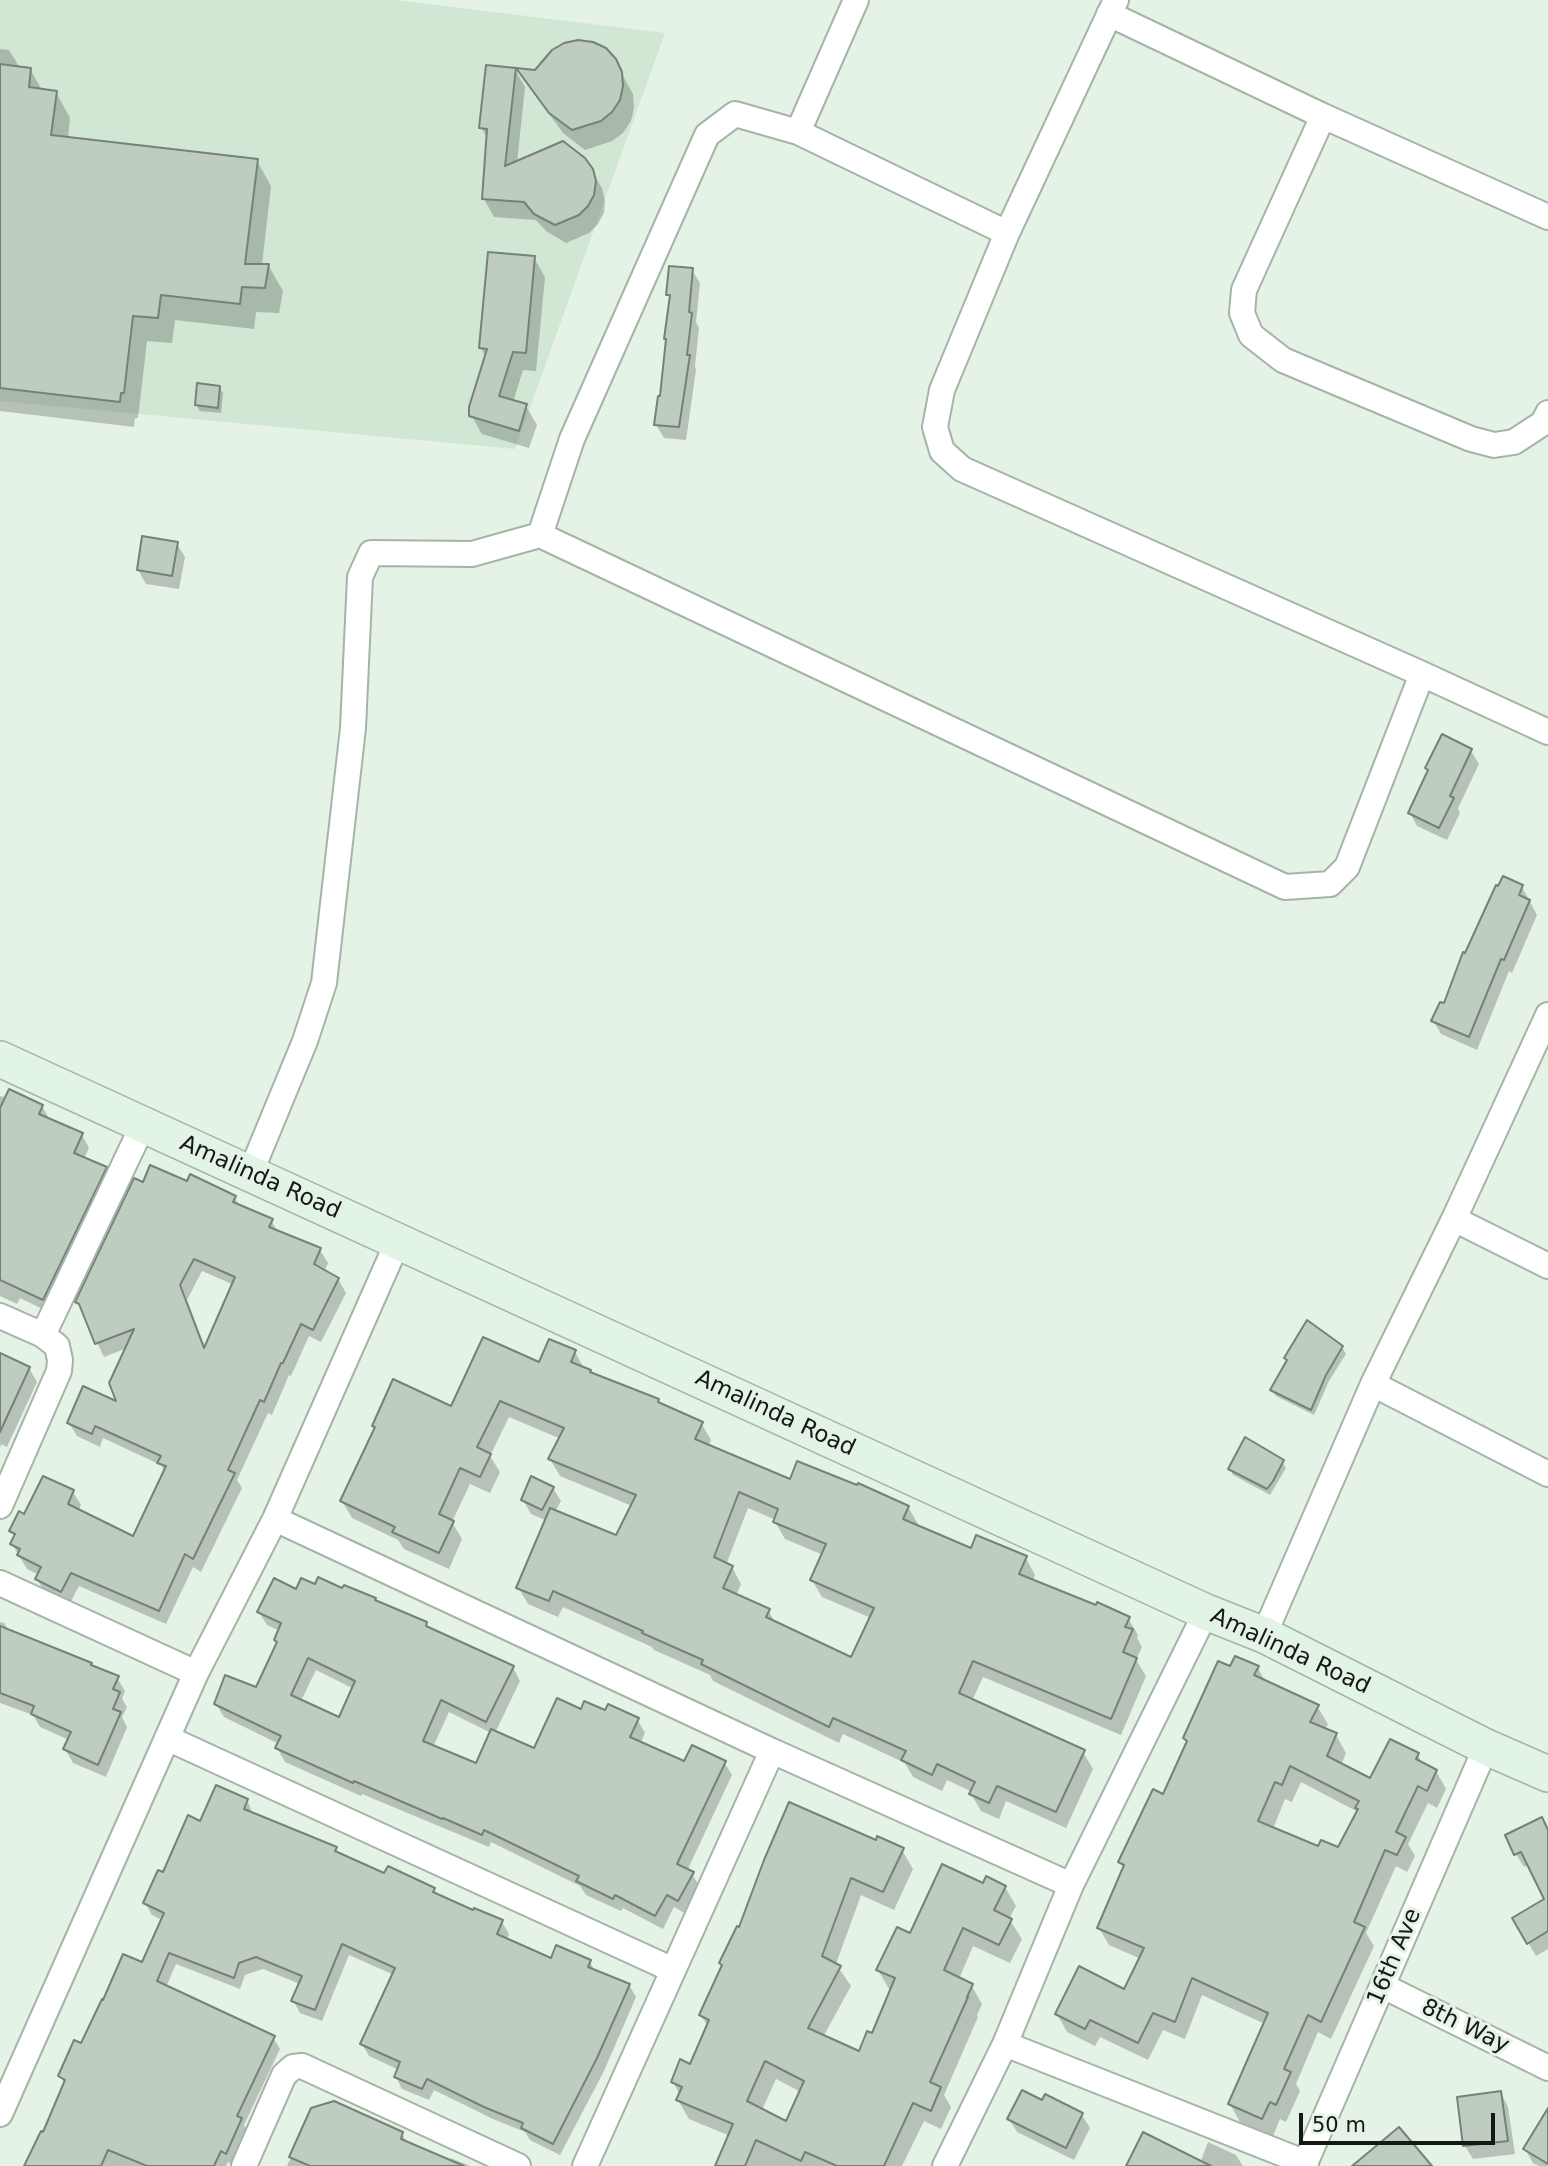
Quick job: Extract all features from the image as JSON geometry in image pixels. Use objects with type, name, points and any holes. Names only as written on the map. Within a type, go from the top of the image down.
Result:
[{"type":"street","points":[[798,132],[856,0]]},
{"type":"street","points":[[1548,217],[1323,116],[1113,7],[1007,233],[943,390],[936,427],[942,451],[962,469],[1548,732]]},
{"type":"street","points":[[540,535],[572,439],[707,135],[735,114],[798,132],[1007,233]]},
{"type":"street","points":[[1323,116],[1244,290],[1241,313],[1251,335],[1283,360],[1471,439],[1494,445],[1514,442],[1543,423],[1548,412]]},
{"type":"street","points":[[250,1174],[304,1041],[324,983],[353,728],[360,577],[371,553],[472,554],[540,535],[1284,887],[1330,884],[1347,867],[1422,674]]},
{"type":"street","points":[[1264,1635],[1373,1384],[1454,1219],[1548,1015]]},
{"type":"street","name":"Amalinda Road","points":[[0,1059],[1206,1612],[1264,1635],[1486,1747],[1548,1774]]},
{"type":"street","points":[[43,1335],[143,1125]]},
{"type":"street","points":[[1454,1219],[1548,1266]]},
{"type":"street","points":[[0,2113],[196,1673],[275,1519],[398,1241]]},
{"type":"street","points":[[0,1316],[43,1335],[57,1346],[60,1360],[60,1371],[0,1506]]},
{"type":"street","points":[[1373,1384],[1548,1474]]},
{"type":"street","points":[[275,1519],[772,1751],[1071,1885]]},
{"type":"street","points":[[0,1583],[196,1673]]},
{"type":"street","points":[[946,2166],[1005,2044],[1071,1885],[1206,1612]]},
{"type":"street","points":[[167,1738],[673,1970]]},
{"type":"street","name":"16th Ave","points":[[1305,2164],[1486,1747]]},
{"type":"street","points":[[585,2166],[772,1751]]},
{"type":"street","name":"8th Way","points":[[1383,1986],[1548,2068]]},
{"type":"street","points":[[1005,2044],[1305,2164]]},
{"type":"street","points":[[244,2166],[284,2075],[293,2067],[302,2066],[518,2166]]},
{"type":"shaded area","points":[[0,0],[396,0],[665,33],[515,449],[0,401]]},
{"type":"building","points":[[578,40],[593,42],[606,48],[616,59],[622,72],[623,86],[620,100],[612,112],[601,121],[572,130],[549,113],[516,68],[535,70],[552,50],[564,43]]},
{"type":"building","points":[[0,64],[31,68],[29,87],[57,91],[51,135],[258,159],[245,264],[269,264],[265,288],[242,287],[240,304],[161,295],[158,318],[133,316],[124,393],[121,393],[120,402],[0,388]]},
{"type":"building","points":[[486,65],[516,68],[505,166],[563,141],[585,158],[593,169],[596,181],[594,195],[579,215],[555,225],[534,214],[524,202],[482,199],[487,129],[479,128]]},
{"type":"building","points":[[488,252],[535,256],[526,353],[513,352],[499,396],[527,404],[519,431],[469,416],[469,407],[487,349],[479,348]]},
{"type":"building","points":[[669,266],[693,268],[687,355],[690,355],[679,427],[654,425],[666,339],[670,295],[666,295]]},
{"type":"building","points":[[197,383],[220,386],[218,408],[195,405]]},
{"type":"building","points":[[142,536],[178,542],[172,576],[137,570]]},
{"type":"building","points":[[1442,734],[1472,749],[1450,796],[1454,798],[1439,828],[1408,813],[1428,770],[1425,768]]},
{"type":"building","points":[[1503,876],[1523,885],[1519,895],[1530,900],[1504,960],[1501,959],[1469,1037],[1431,1021],[1440,1002],[1444,1003],[1463,952],[1465,953],[1496,885],[1498,886]]},
{"type":"building","points":[[9,1089],[43,1105],[39,1114],[83,1133],[74,1153],[107,1167],[43,1300],[0,1280],[0,1108]]},
{"type":"building","points":[[150,1165],[187,1181],[190,1174],[236,1196],[233,1202],[273,1219],[269,1227],[321,1248],[314,1264],[339,1278],[313,1330],[301,1324],[264,1402],[260,1400],[228,1470],[235,1473],[193,1559],[185,1554],[159,1611],[71,1573],[61,1592],[35,1579],[41,1567],[17,1555],[20,1549],[10,1544],[15,1534],[9,1531],[19,1511],[24,1514],[43,1476],[74,1490],[68,1504],[133,1536],[166,1466],[157,1463],[161,1456],[95,1426],[92,1434],[67,1423],[83,1386],[116,1401],[109,1383],[134,1329],[95,1344],[79,1304],[75,1302],[134,1178],[143,1182]],"holes":[[[194,1259],[235,1277],[204,1348],[180,1285]]]},
{"type":"building","points":[[1307,1320],[1343,1346],[1326,1375],[1311,1410],[1270,1390],[1287,1360],[1284,1358]]},
{"type":"building","points":[[483,1337],[539,1362],[549,1339],[576,1350],[571,1362],[659,1399],[658,1402],[703,1422],[695,1439],[790,1479],[797,1461],[857,1485],[858,1483],[909,1506],[903,1519],[971,1548],[976,1535],[1027,1556],[1019,1574],[1130,1617],[1125,1627],[1133,1629],[1123,1652],[1137,1658],[1111,1719],[973,1661],[959,1693],[1085,1750],[1056,1812],[997,1786],[989,1803],[969,1794],[975,1782],[937,1764],[932,1775],[901,1760],[906,1751],[833,1718],[829,1727],[701,1664],[703,1660],[642,1633],[643,1631],[553,1591],[549,1601],[516,1588],[550,1508],[616,1535],[636,1495],[548,1459],[564,1428],[500,1401],[477,1447],[491,1454],[480,1477],[460,1468],[439,1514],[454,1521],[439,1553],[392,1532],[395,1527],[340,1501],[375,1427],[372,1426],[393,1379],[451,1406]],"holes":[[[739,1492],[778,1509],[773,1522],[826,1544],[810,1580],[874,1608],[851,1657],[766,1617],[770,1609],[723,1588],[733,1566],[714,1557]]]},
{"type":"building","points":[[0,1353],[30,1367],[0,1432]]},
{"type":"building","points":[[1245,1437],[1284,1460],[1267,1489],[1228,1469]]},
{"type":"building","points":[[531,1476],[554,1487],[542,1510],[521,1500]]},
{"type":"building","points":[[318,1577],[342,1588],[344,1585],[376,1598],[375,1600],[427,1622],[426,1626],[514,1666],[486,1722],[441,1700],[423,1741],[476,1763],[491,1729],[534,1748],[557,1698],[581,1709],[584,1701],[605,1710],[608,1704],[639,1718],[630,1737],[684,1761],[692,1745],[726,1761],[677,1864],[694,1872],[678,1901],[667,1895],[655,1916],[615,1895],[613,1899],[576,1881],[579,1876],[484,1830],[482,1835],[275,1748],[281,1736],[214,1704],[225,1675],[256,1687],[277,1642],[274,1640],[281,1623],[257,1612],[274,1578],[296,1589],[301,1578],[315,1584]],"holes":[[[308,1658],[355,1681],[339,1717],[291,1695]]]},
{"type":"building","points":[[0,1626],[119,1676],[113,1689],[120,1692],[113,1709],[121,1712],[98,1765],[63,1749],[71,1732],[31,1714],[34,1706],[0,1693]]},
{"type":"building","points":[[1235,1656],[1259,1666],[1254,1675],[1319,1705],[1310,1722],[1337,1733],[1327,1756],[1370,1778],[1390,1739],[1419,1753],[1416,1759],[1437,1770],[1427,1791],[1418,1786],[1396,1832],[1406,1837],[1397,1855],[1385,1850],[1354,1922],[1365,1927],[1321,2022],[1308,2015],[1284,2069],[1291,2072],[1276,2105],[1270,2102],[1262,2119],[1228,2104],[1268,2013],[1192,1978],[1175,2022],[1153,2013],[1138,2043],[1090,2020],[1085,2029],[1055,2014],[1079,1966],[1124,1989],[1144,1948],[1097,1928],[1124,1865],[1118,1862],[1153,1789],[1163,1794],[1187,1741],[1183,1738],[1218,1661],[1230,1666]],"holes":[[[1290,1766],[1359,1801],[1355,1808],[1358,1809],[1338,1847],[1321,1840],[1318,1846],[1258,1821],[1275,1782],[1282,1785]]]},
{"type":"building","points":[[216,1785],[248,1799],[244,1809],[337,1847],[335,1851],[384,1873],[388,1866],[435,1888],[433,1892],[503,1920],[497,1934],[551,1958],[556,1945],[591,1960],[588,1967],[630,1984],[597,2058],[553,2144],[521,2128],[523,2123],[427,2079],[422,2089],[394,2077],[400,2062],[360,2044],[395,1968],[342,1944],[315,2010],[291,2001],[302,1976],[256,1957],[239,1963],[234,1978],[169,1953],[157,1981],[275,2036],[237,2116],[242,2118],[226,2154],[221,2151],[214,2166],[147,2166],[108,2150],[101,2166],[24,2166],[41,2131],[43,2132],[65,2080],[58,2076],[74,2040],[81,2043],[123,1954],[142,1962],[164,1913],[143,1903],[158,1870],[163,1872],[188,1815],[200,1821]]},
{"type":"building","points":[[789,1802],[876,1840],[877,1836],[904,1848],[883,1892],[851,1878],[822,1956],[841,1966],[808,2028],[859,2051],[867,2031],[872,2033],[895,1978],[876,1970],[897,1927],[910,1933],[942,1864],[983,1883],[986,1876],[1006,1886],[994,1910],[1012,1919],[999,1945],[963,1928],[944,1970],[973,1984],[930,2082],[941,2087],[931,2111],[913,2103],[884,2166],[837,2166],[805,2152],[801,2161],[756,2140],[745,2166],[715,2166],[733,2124],[676,2100],[682,2087],[671,2082],[680,2059],[690,2064],[709,2020],[699,2015],[722,1965],[719,1963],[737,1926],[739,1927]],"holes":[[[765,2061],[804,2081],[786,2121],[747,2101]]]},
{"type":"building","points":[[1542,1817],[1548,1830],[1548,1931],[1527,1944],[1512,1918],[1544,1899],[1521,1852],[1514,1855],[1505,1835]]},
{"type":"building","points":[[1022,2090],[1042,2100],[1045,2094],[1083,2113],[1066,2148],[1007,2119]]},
{"type":"building","points":[[1501,2091],[1508,2141],[1463,2146],[1457,2097]]},
{"type":"building","points":[[334,2101],[403,2132],[401,2139],[464,2166],[310,2166],[289,2157],[311,2108]]},
{"type":"building","points":[[1548,2108],[1548,2164],[1523,2149]]},
{"type":"building","points":[[1399,2127],[1432,2166],[1352,2166]]},
{"type":"building","points":[[1143,2132],[1211,2166],[1126,2166]]}]
